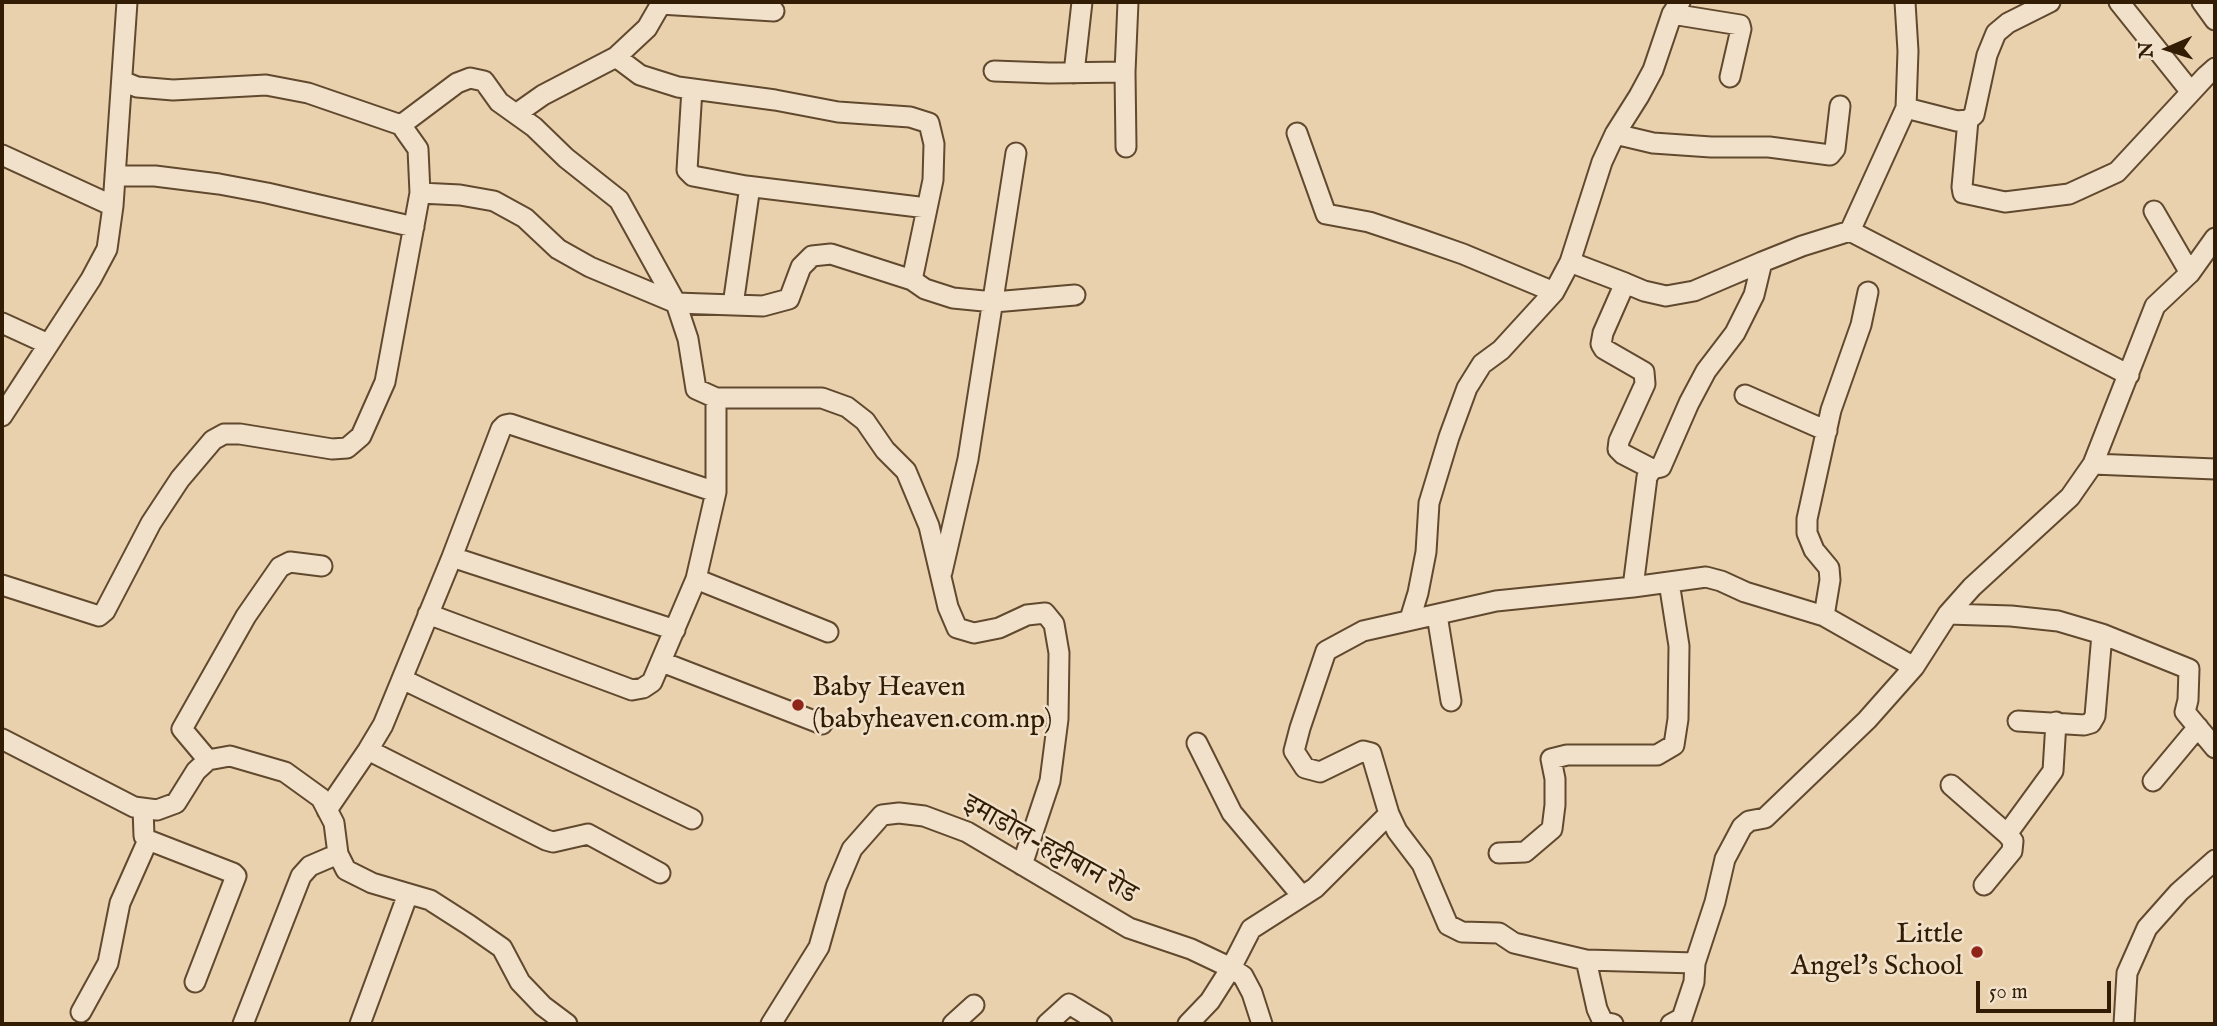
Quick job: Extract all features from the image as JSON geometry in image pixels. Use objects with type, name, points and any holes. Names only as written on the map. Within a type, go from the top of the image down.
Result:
[{"type":"street","points":[[2,416],[91,279],[107,249],[113,206],[127,2]]},
{"type":"street","points":[[1074,73],[1082,2]]},
{"type":"street","points":[[1126,147],[1128,2]]},
{"type":"street","points":[[1850,231],[1906,108],[1908,51],[1905,2]]},
{"type":"street","points":[[1906,108],[1957,121],[1968,120],[1974,115],[1987,55],[1996,33],[2008,23],[2050,2]]},
{"type":"street","points":[[2119,2],[2191,92]]},
{"type":"street","points":[[2202,2],[2215,20]]},
{"type":"street","points":[[516,114],[543,95],[616,57],[647,28],[661,3],[774,10]]},
{"type":"street","points":[[1410,619],[1426,552],[1429,503],[1467,388],[1482,364],[1501,350],[1554,292],[1570,262],[1602,162],[1615,134],[1653,70],[1676,8],[1740,24],[1730,77]]},
{"type":"street","points":[[616,57],[640,75],[678,87],[775,100],[838,112],[910,117],[929,123],[934,144],[933,180],[912,281]]},
{"type":"street","points":[[1968,120],[1963,193],[2005,202],[2069,194],[2117,172],[2215,68]]},
{"type":"street","points":[[994,71],[1125,72]]},
{"type":"street","points":[[401,125],[457,83],[470,78],[484,81],[499,102],[534,127],[566,158],[619,200],[676,303],[688,339],[696,389],[716,398],[822,398],[847,407],[865,421],[885,450],[906,471],[929,526],[948,607],[957,628],[974,633],[999,628],[1027,615],[1045,613],[1055,624],[1059,653],[1058,719],[1050,781],[1022,865]]},
{"type":"street","points":[[2,585],[99,616],[105,611],[151,523],[180,479],[213,440],[224,434],[240,434],[332,449],[347,448],[361,436],[385,382],[420,193],[418,149],[401,125],[307,93],[266,85],[173,90],[137,87],[122,81]]},
{"type":"street","points":[[692,89],[687,170],[693,176],[746,186],[927,208]]},
{"type":"street","points":[[1615,134],[1653,143],[1769,147],[1830,155],[1835,149],[1840,106]]},
{"type":"street","points":[[1297,133],[1326,214],[1369,222],[1420,239],[1554,292]]},
{"type":"street","points":[[941,576],[968,459],[1016,153]]},
{"type":"street","points":[[2,155],[113,206]]},
{"type":"street","points":[[115,176],[155,176],[267,192],[414,227]]},
{"type":"street","points":[[733,305],[748,193],[746,186]]},
{"type":"street","points":[[420,193],[460,195],[494,201],[525,218],[558,249],[590,267],[676,303],[763,306],[789,299],[801,267],[812,256],[831,254],[953,298],[994,302],[1075,295]]},
{"type":"street","points":[[2154,211],[2190,273]]},
{"type":"street","points":[[1570,262],[1644,291],[1666,296],[1694,291],[1802,246],[1850,231],[2129,375]]},
{"type":"street","points":[[1671,1024],[1682,1018],[1694,982],[1695,962],[1715,902],[1725,859],[1742,827],[1749,821],[1765,818],[1867,720],[1914,667],[1948,614],[1972,587],[2070,497],[2093,464],[2155,306],[2190,273],[2215,238]]},
{"type":"street","points":[[1633,587],[1647,477],[1652,470],[1661,467],[1706,371],[1735,333],[1754,295],[1762,262]]},
{"type":"street","points":[[1625,283],[1603,333],[1601,344],[1604,349],[1644,372],[1645,384],[1619,441],[1618,449],[1652,470]]},
{"type":"street","points":[[1825,616],[1829,568],[1814,550],[1807,533],[1807,519],[1830,410],[1861,325],[1868,292]]},
{"type":"street","points":[[2,323],[48,344]]},
{"type":"street","points":[[1745,395],[1826,432]]},
{"type":"street","points":[[428,614],[632,690],[643,688],[652,682],[696,579],[716,492],[716,398]]},
{"type":"street","points":[[327,810],[383,725],[501,429],[510,424],[716,492]]},
{"type":"street","points":[[2093,464],[2215,469]]},
{"type":"street","points":[[452,557],[675,630]]},
{"type":"street","points":[[208,760],[183,729],[246,616],[280,567],[290,562],[323,566]]},
{"type":"street","points":[[1695,962],[1586,960],[1514,943],[1499,933],[1462,932],[1448,925],[1422,864],[1397,831],[1389,814],[1371,753],[1363,751],[1320,772],[1305,768],[1294,751],[1326,651],[1363,631],[1496,600],[1706,578],[1825,616],[1914,667]]},
{"type":"street","points":[[696,579],[828,632]]},
{"type":"street","points":[[1499,853],[1525,852],[1552,829],[1555,779],[1551,759],[1567,755],[1657,755],[1674,745],[1678,719],[1679,646],[1669,582]]},
{"type":"street","points":[[1948,614],[2058,621],[2102,634],[2189,669],[2185,712],[2214,743]]},
{"type":"street","points":[[1437,615],[1451,701]]},
{"type":"street","points":[[2018,721],[2091,723],[2095,716],[2102,634]]},
{"type":"street","points":[[662,662],[822,724]]},
{"type":"street","points":[[401,679],[692,819]]},
{"type":"street","points":[[2007,834],[2053,771],[2056,722]]},
{"type":"street","points":[[2153,781],[2198,727]]},
{"type":"street","points":[[2,739],[134,807],[157,810],[176,803],[196,771],[208,760],[230,756],[285,772],[321,798],[334,824],[338,854],[346,870],[372,883],[430,900],[502,948],[520,982],[543,1006],[567,1024]]},
{"type":"street","points":[[1197,743],[1232,813],[1302,896]]},
{"type":"street","points":[[368,750],[546,840],[553,842],[587,835],[660,873]]},
{"type":"street","points":[[1951,785],[2013,842],[2012,851],[1984,885]]},
{"type":"street","points":[[143,808],[144,836],[148,840],[236,876],[195,982]]},
{"type":"street","name":"इमाडोल-हट्टीबान रोड","points":[[771,1024],[819,947],[836,887],[852,849],[882,815],[899,813],[924,816],[967,832],[1129,928],[1191,949],[1231,968],[1243,976],[1252,993],[1262,1024]]},
{"type":"street","points":[[1188,1024],[1210,1000],[1231,968],[1251,929],[1315,888],[1389,814]]},
{"type":"street","points":[[81,1012],[108,963],[120,903],[148,840]]},
{"type":"street","points":[[243,1024],[301,876],[310,866],[338,854]]},
{"type":"street","points":[[2123,1024],[2127,972],[2147,929],[2179,892],[2215,860]]},
{"type":"street","points":[[360,1024],[408,894]]},
{"type":"street","points":[[1586,960],[1597,1009],[1603,1022],[1613,1024]]},
{"type":"street","points":[[1047,1024],[1069,1004],[1102,1024]]},
{"type":"street","points":[[953,1024],[974,1005]]},
{"type":"place","name":"Baby Heaven (babyheaven.com.np)","points":[[798,705]]},
{"type":"place","name":"Little Angel's School","points":[[1977,952]]}]
